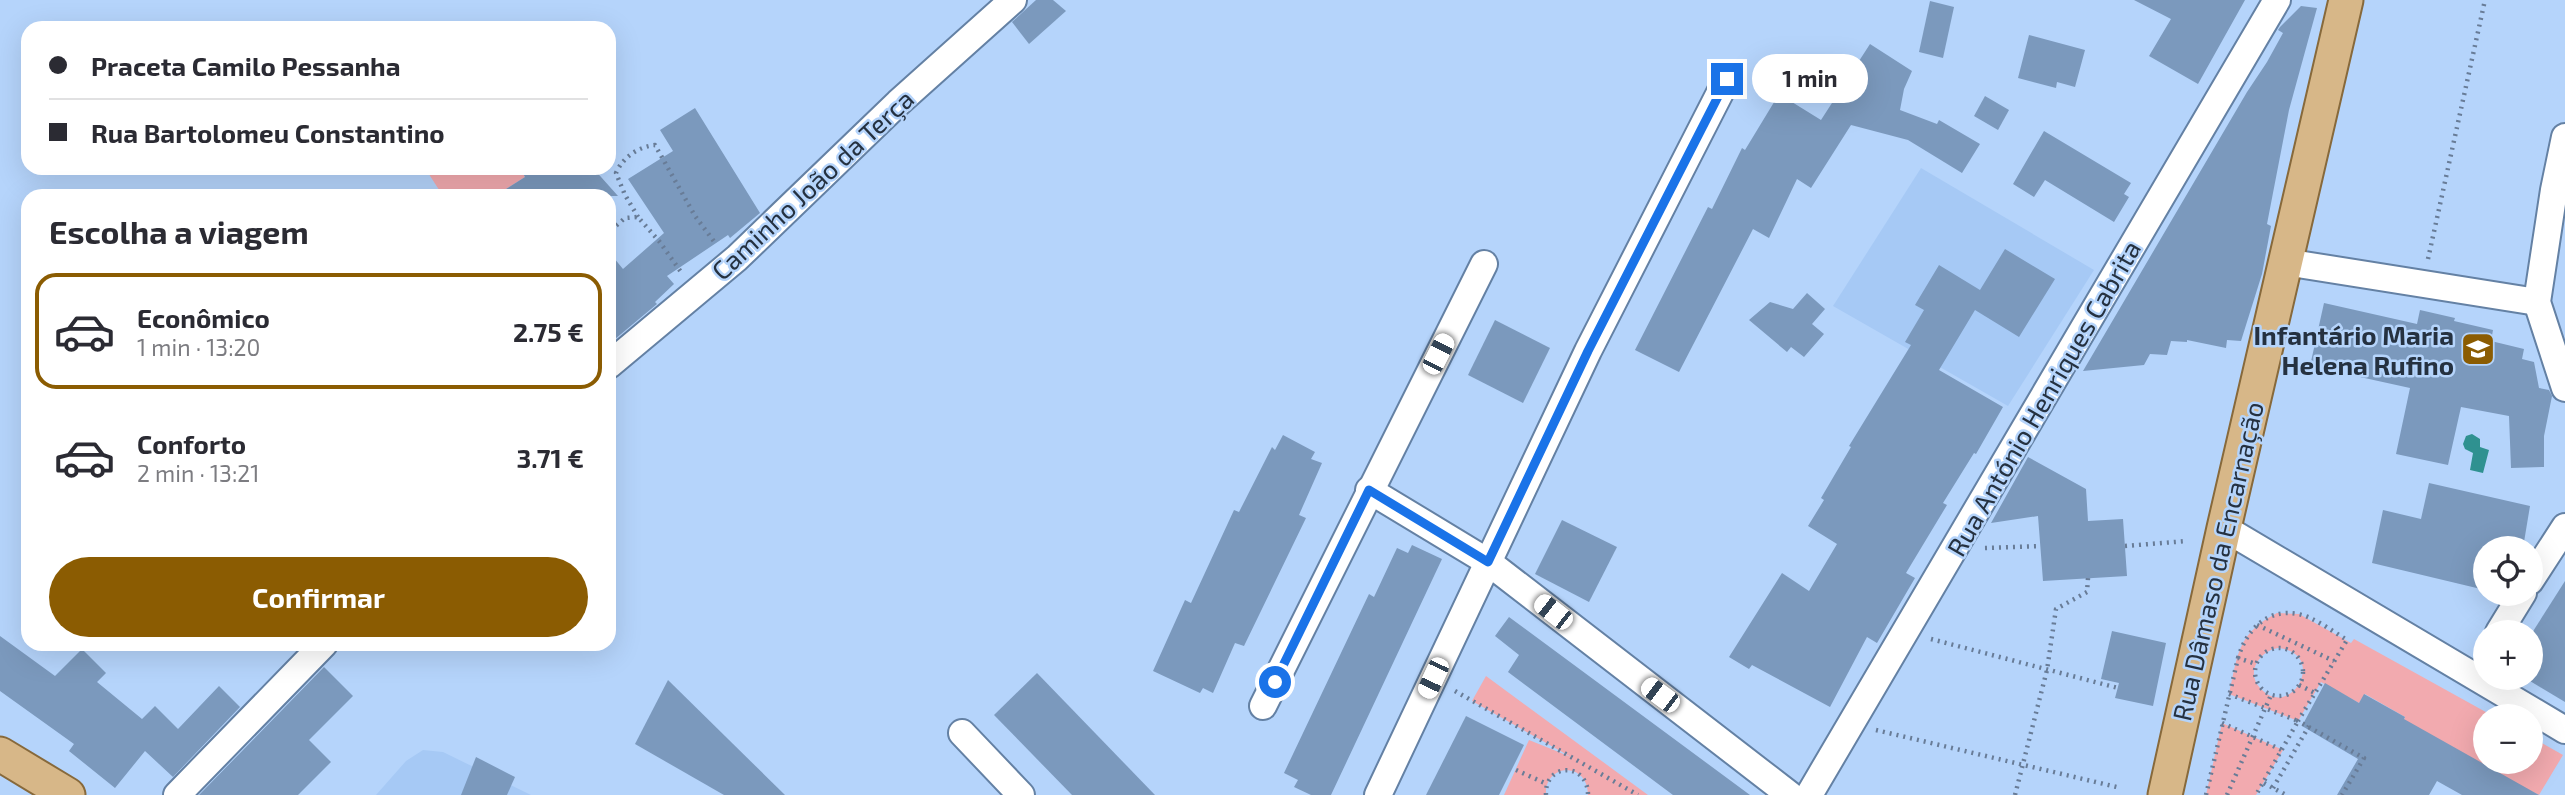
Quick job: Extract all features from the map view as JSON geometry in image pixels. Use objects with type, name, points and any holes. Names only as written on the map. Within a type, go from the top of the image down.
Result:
[{"type":"main road","name":"Rua Dâmaso da Encarnação","points":[[2165,795],[2346,0]]},
{"type":"main road","points":[[0,754],[68,795]]},
{"type":"street","name":"Caminho João da Terça","points":[[616,359],[737,258],[898,103],[1013,0]]},
{"type":"street","name":"Rua António Henriques Cabrita","points":[[1810,795],[2277,0]]},
{"type":"street","points":[[1378,795],[1588,351],[1727,79]]},
{"type":"street","points":[[2565,137],[2559,190],[2537,302],[2565,388]]},
{"type":"street","points":[[2285,262],[2537,302]]},
{"type":"street","points":[[1263,706],[1484,264]]},
{"type":"street","points":[[1369,490],[1488,562],[1790,795]]},
{"type":"street","points":[[2543,561],[2565,527]]},
{"type":"street","points":[[2224,528],[2473,661]]},
{"type":"street","points":[[177,795],[317,651]]},
{"type":"street","points":[[2512,690],[2565,730]]},
{"type":"street","points":[[962,733],[1021,795]]},
{"type":"path","points":[[2423,284],[2485,0]]},
{"type":"path","points":[[695,293],[659,241],[638,217],[616,173],[620,165],[641,146],[655,145],[695,216],[717,245],[737,258]]},
{"type":"path","points":[[616,226],[625,218],[638,217]]},
{"type":"path","points":[[2125,546],[2188,541]]},
{"type":"path","points":[[1976,548],[2040,547]]},
{"type":"path","points":[[2015,795],[2047,670],[2056,609],[2087,592],[2088,578]]},
{"type":"path","points":[[2206,795],[2242,642],[2257,625],[2277,614],[2299,614],[2347,640],[2256,795]]},
{"type":"path","points":[[2257,625],[2334,661]]},
{"type":"path","points":[[1924,637],[2118,688]]},
{"type":"path","points":[[2290,651],[2295,643]]},
{"type":"path","points":[[2270,649],[2290,651],[2299,658],[2302,666],[2303,674],[2299,685],[2291,694],[2271,695],[2256,682],[2256,664],[2263,653],[2270,649]]},
{"type":"path","points":[[2238,658],[2256,664]]},
{"type":"path","points":[[1433,678],[1638,795]]},
{"type":"path","points":[[2299,685],[2315,693]]},
{"type":"path","points":[[2229,694],[2298,720],[2364,758],[2342,795]]},
{"type":"path","points":[[2227,795],[2271,695]]},
{"type":"path","points":[[2222,723],[2283,750]]},
{"type":"path","points":[[2273,788],[2309,726]]},
{"type":"path","points":[[1870,729],[2121,788]]},
{"type":"path","points":[[1575,772],[1580,762]]},
{"type":"path","points":[[1516,769],[1547,784]]},
{"type":"path","points":[[1546,795],[1547,784],[1559,772],[1575,772],[1585,781],[1588,795]]},
{"type":"path","points":[[2264,783],[2286,795]]},
{"type":"shaded area","points":[[1921,168],[2094,270],[2008,406],[1833,306]]},
{"type":"shaded area","points":[[430,175],[525,177],[506,189],[438,189]]},
{"type":"shaded area","points":[[2472,434],[2480,439],[2480,447],[2489,450],[2483,473],[2470,470],[2473,453],[2465,449],[2463,444],[2466,436]]},
{"type":"shaded area","points":[[2277,613],[2299,614],[2351,643],[2354,639],[2473,705],[2473,762],[2401,726],[2405,717],[2365,694],[2359,703],[2321,682],[2298,721],[2229,694],[2241,646],[2254,629]],"holes":[[[2278,648],[2293,653],[2301,661],[2303,672],[2300,683],[2293,692],[2283,697],[2272,696],[2256,682],[2254,669],[2260,658],[2271,650]]]},
{"type":"shaded area","points":[[1486,676],[1648,795],[1588,795],[1581,776],[1566,770],[1552,777],[1547,784],[1546,795],[1504,795],[1529,740],[1571,757],[1472,701]]},
{"type":"shaded area","points":[[2222,723],[2283,750],[2256,795],[2206,795]]},
{"type":"shaded area","points":[[2543,744],[2563,755],[2539,795],[2497,774],[2543,774]]},
{"type":"shaded area","points":[[423,750],[443,752],[531,795],[376,795],[406,761]]},
{"type":"building","points":[[1036,0],[1053,0],[1066,11],[1029,44],[1012,22]]},
{"type":"building","points":[[2134,0],[2245,0],[2198,84],[2149,56],[2171,19]]},
{"type":"building","points":[[1930,1],[1954,7],[1943,58],[1919,52]]},
{"type":"building","points":[[2301,6],[2317,8],[2289,110],[2267,224],[2271,226],[2262,274],[2241,341],[2227,340],[2226,348],[2187,340],[2171,341],[2167,355],[2150,354],[2144,365],[2083,371],[2267,62],[2283,33],[2278,30]]},
{"type":"building","points":[[2029,35],[2085,50],[2075,87],[2057,82],[2056,88],[2018,78]]},
{"type":"building","points":[[1870,44],[1912,71],[1904,89],[1900,110],[1937,124],[1939,120],[1980,144],[1962,173],[1908,140],[1851,125],[1811,188],[1797,179],[1769,238],[1753,229],[1679,372],[1635,350],[1708,207],[1712,209],[1742,148],[1745,150],[1779,94],[1821,120]]},
{"type":"building","points":[[1985,96],[2009,110],[1998,130],[1974,116]]},
{"type":"building","points":[[695,108],[760,213],[730,238],[728,235],[667,276],[674,284],[655,302],[657,304],[616,338],[616,260],[623,269],[664,233],[628,179],[673,151],[660,130]]},
{"type":"building","points":[[2044,131],[2131,183],[2124,194],[2129,197],[2114,222],[2045,180],[2034,197],[2013,184]]},
{"type":"building","points":[[524,175],[599,175],[612,189],[506,189],[525,177]]},
{"type":"building","points":[[2005,249],[2055,279],[2019,337],[1975,310],[1939,370],[2003,407],[1943,503],[1947,505],[1906,573],[1915,578],[1877,643],[1867,637],[1830,707],[1752,665],[1749,669],[1729,657],[1782,573],[1809,591],[1837,544],[1808,526],[1824,500],[1821,498],[1851,447],[1849,446],[1911,345],[1905,342],[1924,310],[1915,305],[1939,265],[1980,290]]},
{"type":"building","points":[[1807,293],[1825,309],[1812,324],[1824,334],[1804,357],[1791,347],[1787,352],[1749,320],[1770,302],[1793,309]]},
{"type":"building","points":[[2324,303],[2417,324],[2420,310],[2455,318],[2454,321],[2493,330],[2491,341],[2524,349],[2522,359],[2534,362],[2539,388],[2549,390],[2552,396],[2544,436],[2544,467],[2511,468],[2509,416],[2461,407],[2448,465],[2396,454],[2410,388],[2310,366]]},
{"type":"building","points":[[1495,320],[1550,348],[1523,403],[1468,375]]},
{"type":"building","points":[[1283,435],[1315,452],[1311,459],[1322,463],[1299,515],[1306,518],[1244,646],[1235,643],[1213,693],[1203,688],[1200,693],[1153,671],[1185,600],[1191,603],[1234,510],[1239,512],[1272,447],[1275,450]]},
{"type":"building","points":[[2028,457],[2086,489],[2088,521],[2123,519],[2127,576],[2043,581],[2038,516],[1991,523]]},
{"type":"building","points":[[2429,483],[2530,506],[2525,536],[2473,536],[2473,587],[2372,563],[2383,510],[2421,519]]},
{"type":"building","points":[[1562,520],[1617,547],[1589,602],[1535,574]]},
{"type":"building","points":[[1412,545],[1442,559],[1331,795],[1311,795],[1294,787],[1298,780],[1284,773],[1369,594],[1374,597],[1397,548],[1408,553]]},
{"type":"building","points":[[2565,581],[2565,702],[2543,689],[2543,620],[2540,620]]},
{"type":"building","points":[[1509,617],[1750,795],[1673,795],[1508,672],[1519,655],[1495,636]]},
{"type":"building","points":[[2112,631],[2166,643],[2153,706],[2115,698],[2119,683],[2101,679]]},
{"type":"building","points":[[0,636],[55,676],[80,651],[84,651],[106,673],[97,682],[142,719],[155,706],[178,729],[219,686],[240,707],[173,777],[145,751],[115,788],[69,751],[74,744],[0,691]]},
{"type":"building","points":[[324,667],[353,696],[309,740],[331,762],[298,795],[199,795]]},
{"type":"building","points":[[1037,673],[1155,795],[1072,795],[994,715]]},
{"type":"building","points":[[668,680],[785,795],[724,795],[635,744]]},
{"type":"building","points":[[2325,683],[2359,703],[2364,694],[2473,758],[2473,774],[2502,774],[2539,795],[2462,795],[2437,781],[2429,795],[2337,795],[2358,759],[2302,726]]},
{"type":"building","points":[[1466,716],[1524,745],[1499,795],[1426,795]]},
{"type":"building","points":[[476,757],[515,777],[507,795],[461,795]]},
{"type":"place","name":"Infantário Maria Helena Rufino","points":[[2478,349]]},
{"type":"route","points":[[1275,682],[1369,490],[1488,562],[1588,351],[1727,79]]}]
